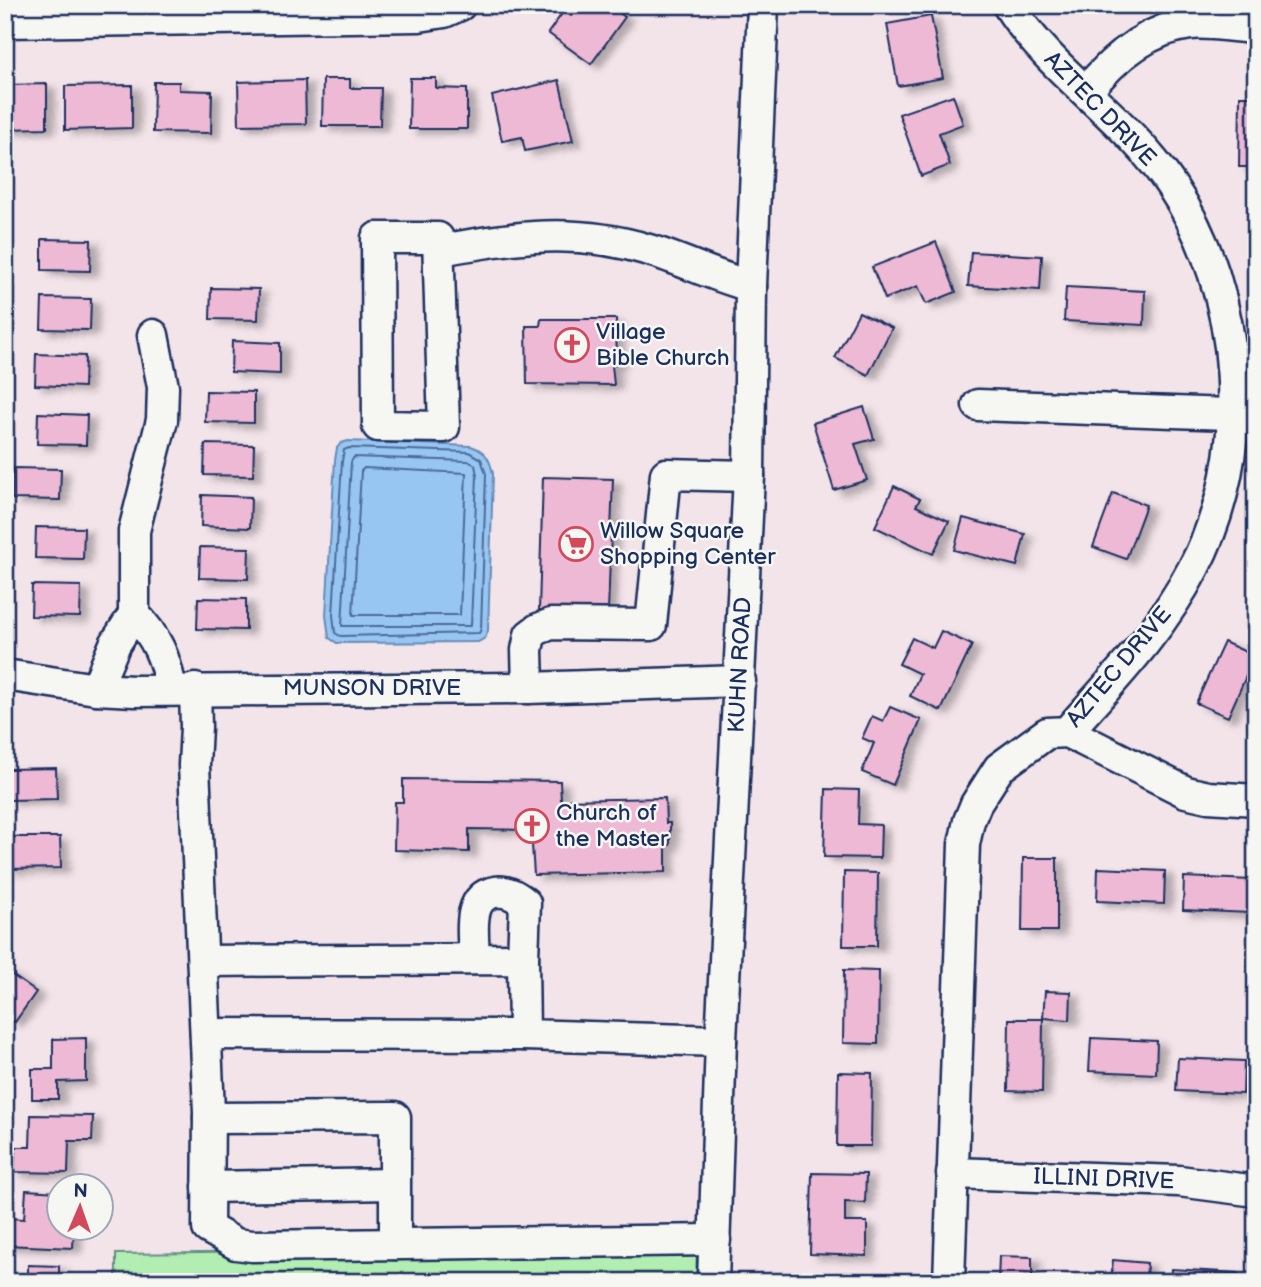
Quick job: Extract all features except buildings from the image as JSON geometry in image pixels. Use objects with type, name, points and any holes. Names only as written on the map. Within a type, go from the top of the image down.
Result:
[{"type":"street","points":[[5,22],[419,16],[444,12],[460,5]]},
{"type":"street","name":"KUHN ROAD","points":[[713,1282],[721,1041],[740,681],[748,476],[751,286],[763,5]]},
{"type":"street","name":"AZTEC DRIVE","points":[[949,1282],[964,844],[969,821],[999,768],[1047,733],[1067,732],[1147,642],[1171,607],[1195,567],[1219,506],[1229,461],[1244,415],[1218,285],[1194,225],[1171,185],[1143,148],[1036,44],[1008,5]]},
{"type":"street","points":[[1086,92],[1105,68],[1144,40],[1168,29],[1190,24],[1256,28]]},
{"type":"street","points":[[440,250],[564,234],[606,239],[649,250],[727,280],[751,286]]},
{"type":"street","points":[[377,238],[438,238],[440,250],[444,427],[378,426],[377,238]]},
{"type":"street","points":[[96,689],[115,644],[134,614],[134,531],[162,420],[163,387],[153,335]]},
{"type":"street","points":[[978,405],[1244,415]]},
{"type":"street","points":[[528,688],[528,643],[530,635],[538,629],[551,624],[651,625],[666,474],[748,476]]},
{"type":"street","points":[[134,614],[159,645],[167,668],[183,690],[196,727],[194,765],[209,1118],[208,1228],[236,1244],[715,1240]]},
{"type":"street","name":"MUNSON DRIVE","points":[[5,675],[96,689],[183,690],[528,688],[740,681]]},
{"type":"street","points":[[1067,732],[1186,792],[1208,797],[1256,800]]},
{"type":"street","points":[[474,959],[476,901],[485,894],[499,891],[514,894],[525,903],[524,1035]]},
{"type":"street","points":[[202,961],[523,959]]},
{"type":"street","points":[[206,1034],[524,1035],[721,1041]]},
{"type":"street","points":[[209,1118],[395,1117],[395,1244]]},
{"type":"street","name":"ILLINI DRIVE","points":[[952,1173],[1179,1181],[1256,1191]]},
{"type":"street","points":[[208,1187],[394,1184]]},
{"type":"green space","points":[[697,1247],[696,1282],[116,1282],[116,1254]]},
{"type":"water","points":[[348,441],[471,446],[486,456],[493,474],[488,631],[485,638],[478,642],[337,643],[329,638],[326,615],[335,460],[337,448]]},
{"type":"place","name":"Village Bible Church","points":[[572,345]]},
{"type":"place","name":"Willow Square Shopping Center","points":[[576,544]]},
{"type":"place","name":"Church of the Master","points":[[532,826]]}]
